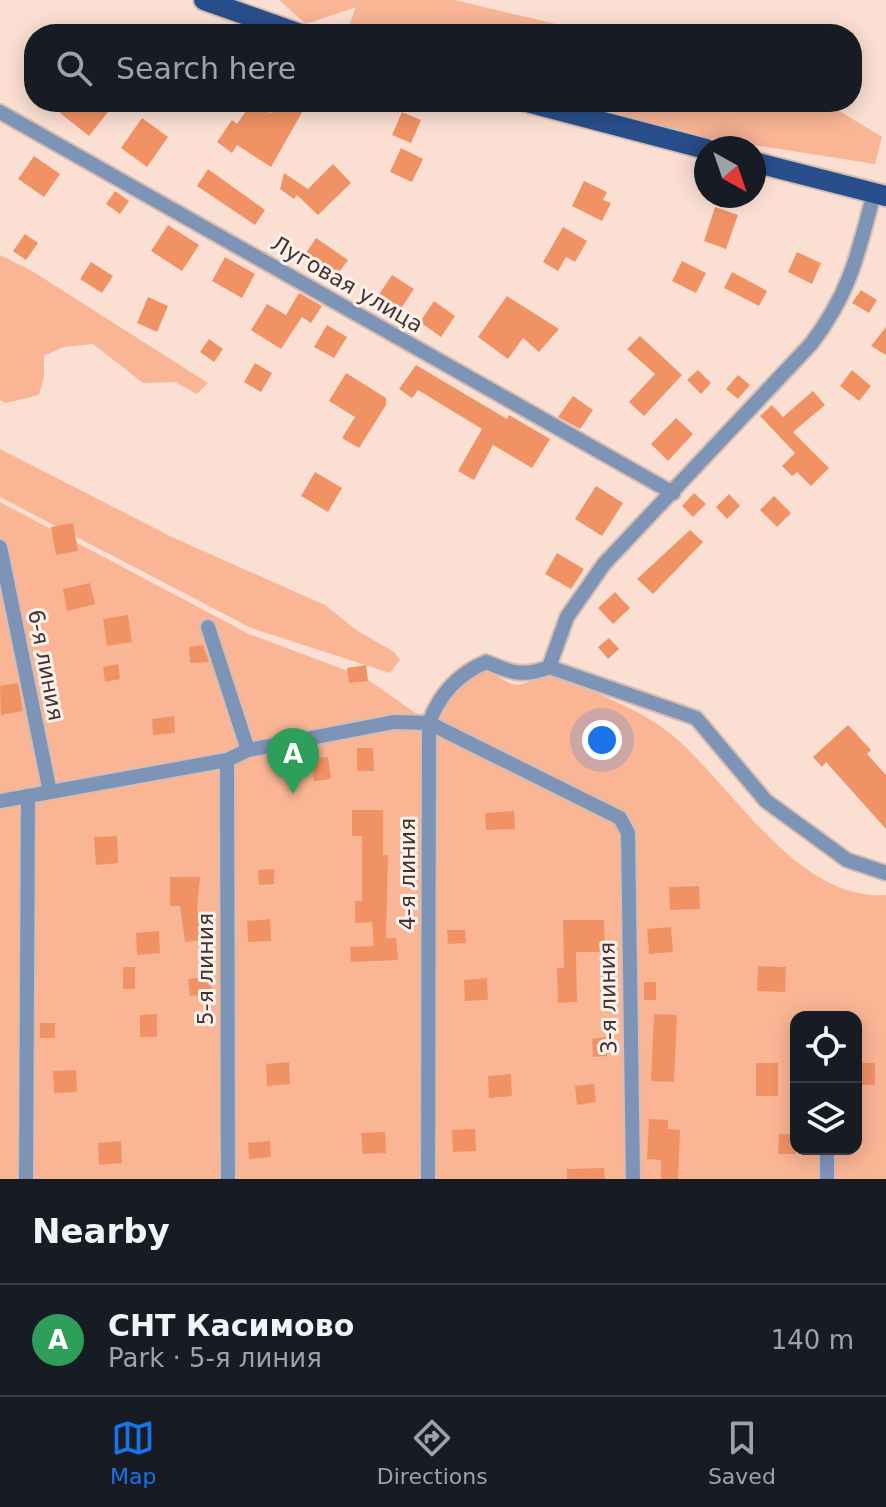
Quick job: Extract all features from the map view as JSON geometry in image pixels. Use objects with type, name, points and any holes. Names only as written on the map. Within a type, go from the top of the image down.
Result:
[{"type":"main road","points":[[204,0],[272,24]]},
{"type":"main road","points":[[565,112],[694,146]]},
{"type":"main road","points":[[766,165],[880,195]]},
{"type":"street","name":"Луговая улица","points":[[0,112],[673,493]]},
{"type":"street","points":[[880,195],[850,282],[830,319],[673,493],[604,564],[567,617],[549,667],[696,718],[766,801],[847,860],[886,873]]},
{"type":"street","name":"6-я линия","points":[[0,547],[50,792]]},
{"type":"street","points":[[208,627],[248,750]]},
{"type":"street","name":"4-я линия","points":[[428,1179],[429,723],[437,699],[471,668],[486,662],[516,675],[530,675],[549,667]]},
{"type":"street","points":[[0,801],[227,760],[248,750],[394,722],[429,723]]},
{"type":"street","name":"3-я линия","points":[[429,723],[620,818],[628,833],[633,1179]]},
{"type":"street","name":"5-я линия","points":[[227,760],[228,1179]]},
{"type":"street","points":[[26,1179],[28,796]]},
{"type":"street","points":[[827,1155],[827,1179]]},
{"type":"shaded area","points":[[279,0],[454,0],[556,24],[350,24],[356,7],[306,24]]},
{"type":"shaded area","points":[[607,112],[841,112],[882,137],[875,164],[766,147],[766,136],[696,136]]},
{"type":"shaded area","points":[[0,255],[32,271],[208,383],[197,394],[175,382],[143,383],[93,344],[64,347],[44,356],[44,377],[39,395],[6,403],[0,400]]},
{"type":"shaded area","points":[[0,449],[174,538],[325,605],[356,630],[394,652],[400,660],[390,673],[251,628],[0,497]]},
{"type":"shaded area","points":[[0,502],[249,634],[364,677],[421,717],[434,718],[455,688],[469,676],[485,669],[511,684],[519,685],[557,674],[630,709],[671,734],[767,835],[794,860],[823,880],[854,892],[886,895],[886,1179],[0,1179]]},
{"type":"building","points":[[61,112],[108,112],[89,136]]},
{"type":"building","points":[[245,112],[302,112],[271,167],[237,145],[232,153],[217,142],[232,120],[237,124]]},
{"type":"building","points":[[402,112],[421,120],[411,143],[392,135]]},
{"type":"building","points":[[142,118],[168,137],[147,167],[121,148]]},
{"type":"building","points":[[401,148],[423,159],[412,182],[390,172]]},
{"type":"building","points":[[34,156],[60,174],[44,197],[18,179]]},
{"type":"building","points":[[333,164],[351,183],[318,215],[297,195],[294,199],[280,189],[284,173],[308,189]]},
{"type":"building","points":[[208,169],[265,210],[255,225],[197,186]]},
{"type":"building","points":[[584,181],[607,192],[603,200],[611,203],[602,221],[572,206]]},
{"type":"building","points":[[115,191],[129,201],[120,214],[106,204]]},
{"type":"building","points":[[715,208],[738,215],[726,249],[704,241]]},
{"type":"building","points":[[168,225],[199,245],[182,271],[151,251]]},
{"type":"building","points":[[563,227],[587,241],[575,262],[566,257],[558,271],[543,262]]},
{"type":"building","points":[[25,234],[38,243],[26,260],[13,251]]},
{"type":"building","points":[[316,238],[348,260],[337,275],[306,253]]},
{"type":"building","points":[[797,252],[821,263],[812,284],[788,272]]},
{"type":"building","points":[[225,257],[255,274],[242,298],[212,281]]},
{"type":"building","points":[[682,261],[706,273],[696,293],[672,281]]},
{"type":"building","points":[[91,262],[113,276],[102,293],[80,279]]},
{"type":"building","points":[[732,272],[767,291],[759,306],[724,288]]},
{"type":"building","points":[[392,275],[414,289],[400,310],[378,296]]},
{"type":"building","points":[[861,290],[877,300],[869,313],[852,303]]},
{"type":"building","points":[[299,293],[322,306],[311,323],[302,317],[281,349],[251,330],[267,304],[286,315]]},
{"type":"building","points":[[507,296],[559,329],[539,352],[523,338],[508,359],[478,337]]},
{"type":"building","points":[[148,297],[168,306],[157,332],[137,323]]},
{"type":"building","points":[[434,301],[455,316],[441,337],[420,322]]},
{"type":"building","points":[[327,325],[347,337],[334,358],[314,347]]},
{"type":"building","points":[[886,327],[886,355],[871,346]]},
{"type":"building","points":[[640,336],[682,375],[644,416],[629,402],[655,374],[627,349]]},
{"type":"building","points":[[209,339],[223,349],[214,362],[200,352]]},
{"type":"building","points":[[255,363],[272,373],[261,392],[244,382]]},
{"type":"building","points":[[416,365],[507,419],[509,415],[550,439],[532,468],[493,445],[474,480],[458,471],[482,429],[418,390],[412,398],[399,389]]},
{"type":"building","points":[[698,370],[711,383],[701,394],[687,380]]},
{"type":"building","points":[[852,370],[871,386],[859,401],[840,386]]},
{"type":"building","points":[[346,373],[386,398],[386,405],[359,448],[342,438],[355,417],[329,401]]},
{"type":"building","points":[[738,375],[750,385],[738,399],[726,389]]},
{"type":"building","points":[[813,391],[825,405],[793,432],[829,468],[811,486],[797,472],[792,476],[782,466],[795,453],[760,416],[772,405],[783,417]]},
{"type":"building","points":[[573,396],[593,410],[580,429],[558,417]]},
{"type":"building","points":[[676,418],[693,434],[668,461],[651,444]]},
{"type":"building","points":[[315,472],[342,488],[328,512],[301,496]]},
{"type":"building","points":[[596,486],[623,503],[602,536],[575,519]]},
{"type":"building","points":[[694,493],[706,504],[693,517],[682,506]]},
{"type":"building","points":[[729,494],[740,506],[727,519],[716,507]]},
{"type":"building","points":[[774,496],[791,513],[777,527],[760,510]]},
{"type":"building","points":[[73,523],[78,551],[56,555],[51,527]]},
{"type":"building","points":[[690,530],[703,542],[653,594],[637,579]]},
{"type":"building","points":[[557,553],[584,569],[571,589],[545,574]]},
{"type":"building","points":[[90,583],[95,604],[67,611],[63,589]]},
{"type":"building","points":[[615,592],[630,608],[613,624],[598,608]]},
{"type":"building","points":[[128,615],[132,642],[107,646],[103,619]]},
{"type":"building","points":[[609,638],[619,649],[608,659],[598,647]]},
{"type":"building","points":[[203,645],[209,662],[190,663],[189,647]]},
{"type":"building","points":[[118,664],[120,679],[105,682],[103,667]]},
{"type":"building","points":[[366,665],[368,681],[349,683],[347,668]]},
{"type":"building","points":[[18,683],[23,711],[1,715],[0,686]]},
{"type":"building","points":[[174,716],[175,733],[153,735],[152,719]]},
{"type":"building","points":[[848,725],[871,750],[867,754],[886,775],[886,829],[826,762],[822,767],[813,757]]},
{"type":"building","points":[[357,748],[373,748],[374,771],[357,771]]},
{"type":"building","points":[[328,757],[331,779],[314,781],[311,759]]},
{"type":"building","points":[[352,810],[383,810],[383,855],[388,855],[386,938],[396,938],[398,960],[351,962],[350,947],[374,946],[372,922],[355,923],[355,901],[362,901],[362,836],[352,836]]},
{"type":"building","points":[[514,811],[515,829],[486,830],[485,813]]},
{"type":"building","points":[[117,836],[118,863],[96,865],[94,837]]},
{"type":"building","points":[[274,869],[274,884],[259,885],[258,870]]},
{"type":"building","points":[[170,877],[200,877],[197,907],[202,940],[185,942],[180,906],[170,906]]},
{"type":"building","points":[[699,886],[700,909],[670,910],[669,887]]},
{"type":"building","points":[[270,919],[271,941],[248,942],[247,921]]},
{"type":"building","points":[[563,920],[604,920],[605,952],[576,952],[577,1002],[558,1003],[557,968],[564,968]]},
{"type":"building","points":[[671,927],[673,952],[649,954],[647,929]]},
{"type":"building","points":[[447,930],[465,930],[466,943],[448,944]]},
{"type":"building","points":[[159,931],[160,953],[137,955],[136,933]]},
{"type":"building","points":[[758,966],[786,967],[785,992],[757,991]]},
{"type":"building","points":[[123,967],[135,967],[135,989],[123,989]]},
{"type":"building","points":[[210,977],[212,994],[190,996],[188,979]]},
{"type":"building","points":[[487,978],[488,1000],[465,1001],[464,980]]},
{"type":"building","points":[[644,982],[656,982],[656,1000],[644,1000]]},
{"type":"building","points":[[157,1014],[157,1037],[140,1037],[140,1015]]},
{"type":"building","points":[[654,1014],[677,1015],[674,1082],[651,1081]]},
{"type":"building","points":[[40,1023],[55,1023],[55,1038],[40,1038]]},
{"type":"building","points":[[605,1037],[607,1056],[593,1057],[592,1039]]},
{"type":"building","points":[[289,1062],[290,1084],[267,1086],[266,1064]]},
{"type":"building","points":[[756,1063],[778,1063],[778,1096],[756,1096]]},
{"type":"building","points":[[862,1063],[875,1063],[875,1085],[862,1085]]},
{"type":"building","points":[[76,1070],[77,1092],[54,1093],[53,1071]]},
{"type":"building","points":[[511,1074],[512,1096],[489,1098],[488,1076]]},
{"type":"building","points":[[594,1084],[596,1102],[577,1105],[575,1086]]},
{"type":"building","points":[[649,1119],[668,1120],[668,1129],[680,1130],[678,1179],[661,1179],[661,1160],[647,1159]]},
{"type":"building","points":[[475,1129],[476,1151],[453,1152],[452,1130]]},
{"type":"building","points":[[385,1132],[386,1153],[363,1154],[361,1133]]},
{"type":"building","points":[[779,1134],[790,1134],[790,1154],[778,1154]]},
{"type":"building","points":[[121,1141],[122,1163],[99,1165],[98,1143]]},
{"type":"building","points":[[270,1141],[271,1157],[249,1159],[248,1143]]},
{"type":"building","points":[[604,1168],[605,1179],[567,1179],[567,1169]]},
{"type":"place","name":"СНТ Касимово","points":[[293,794]]}]
